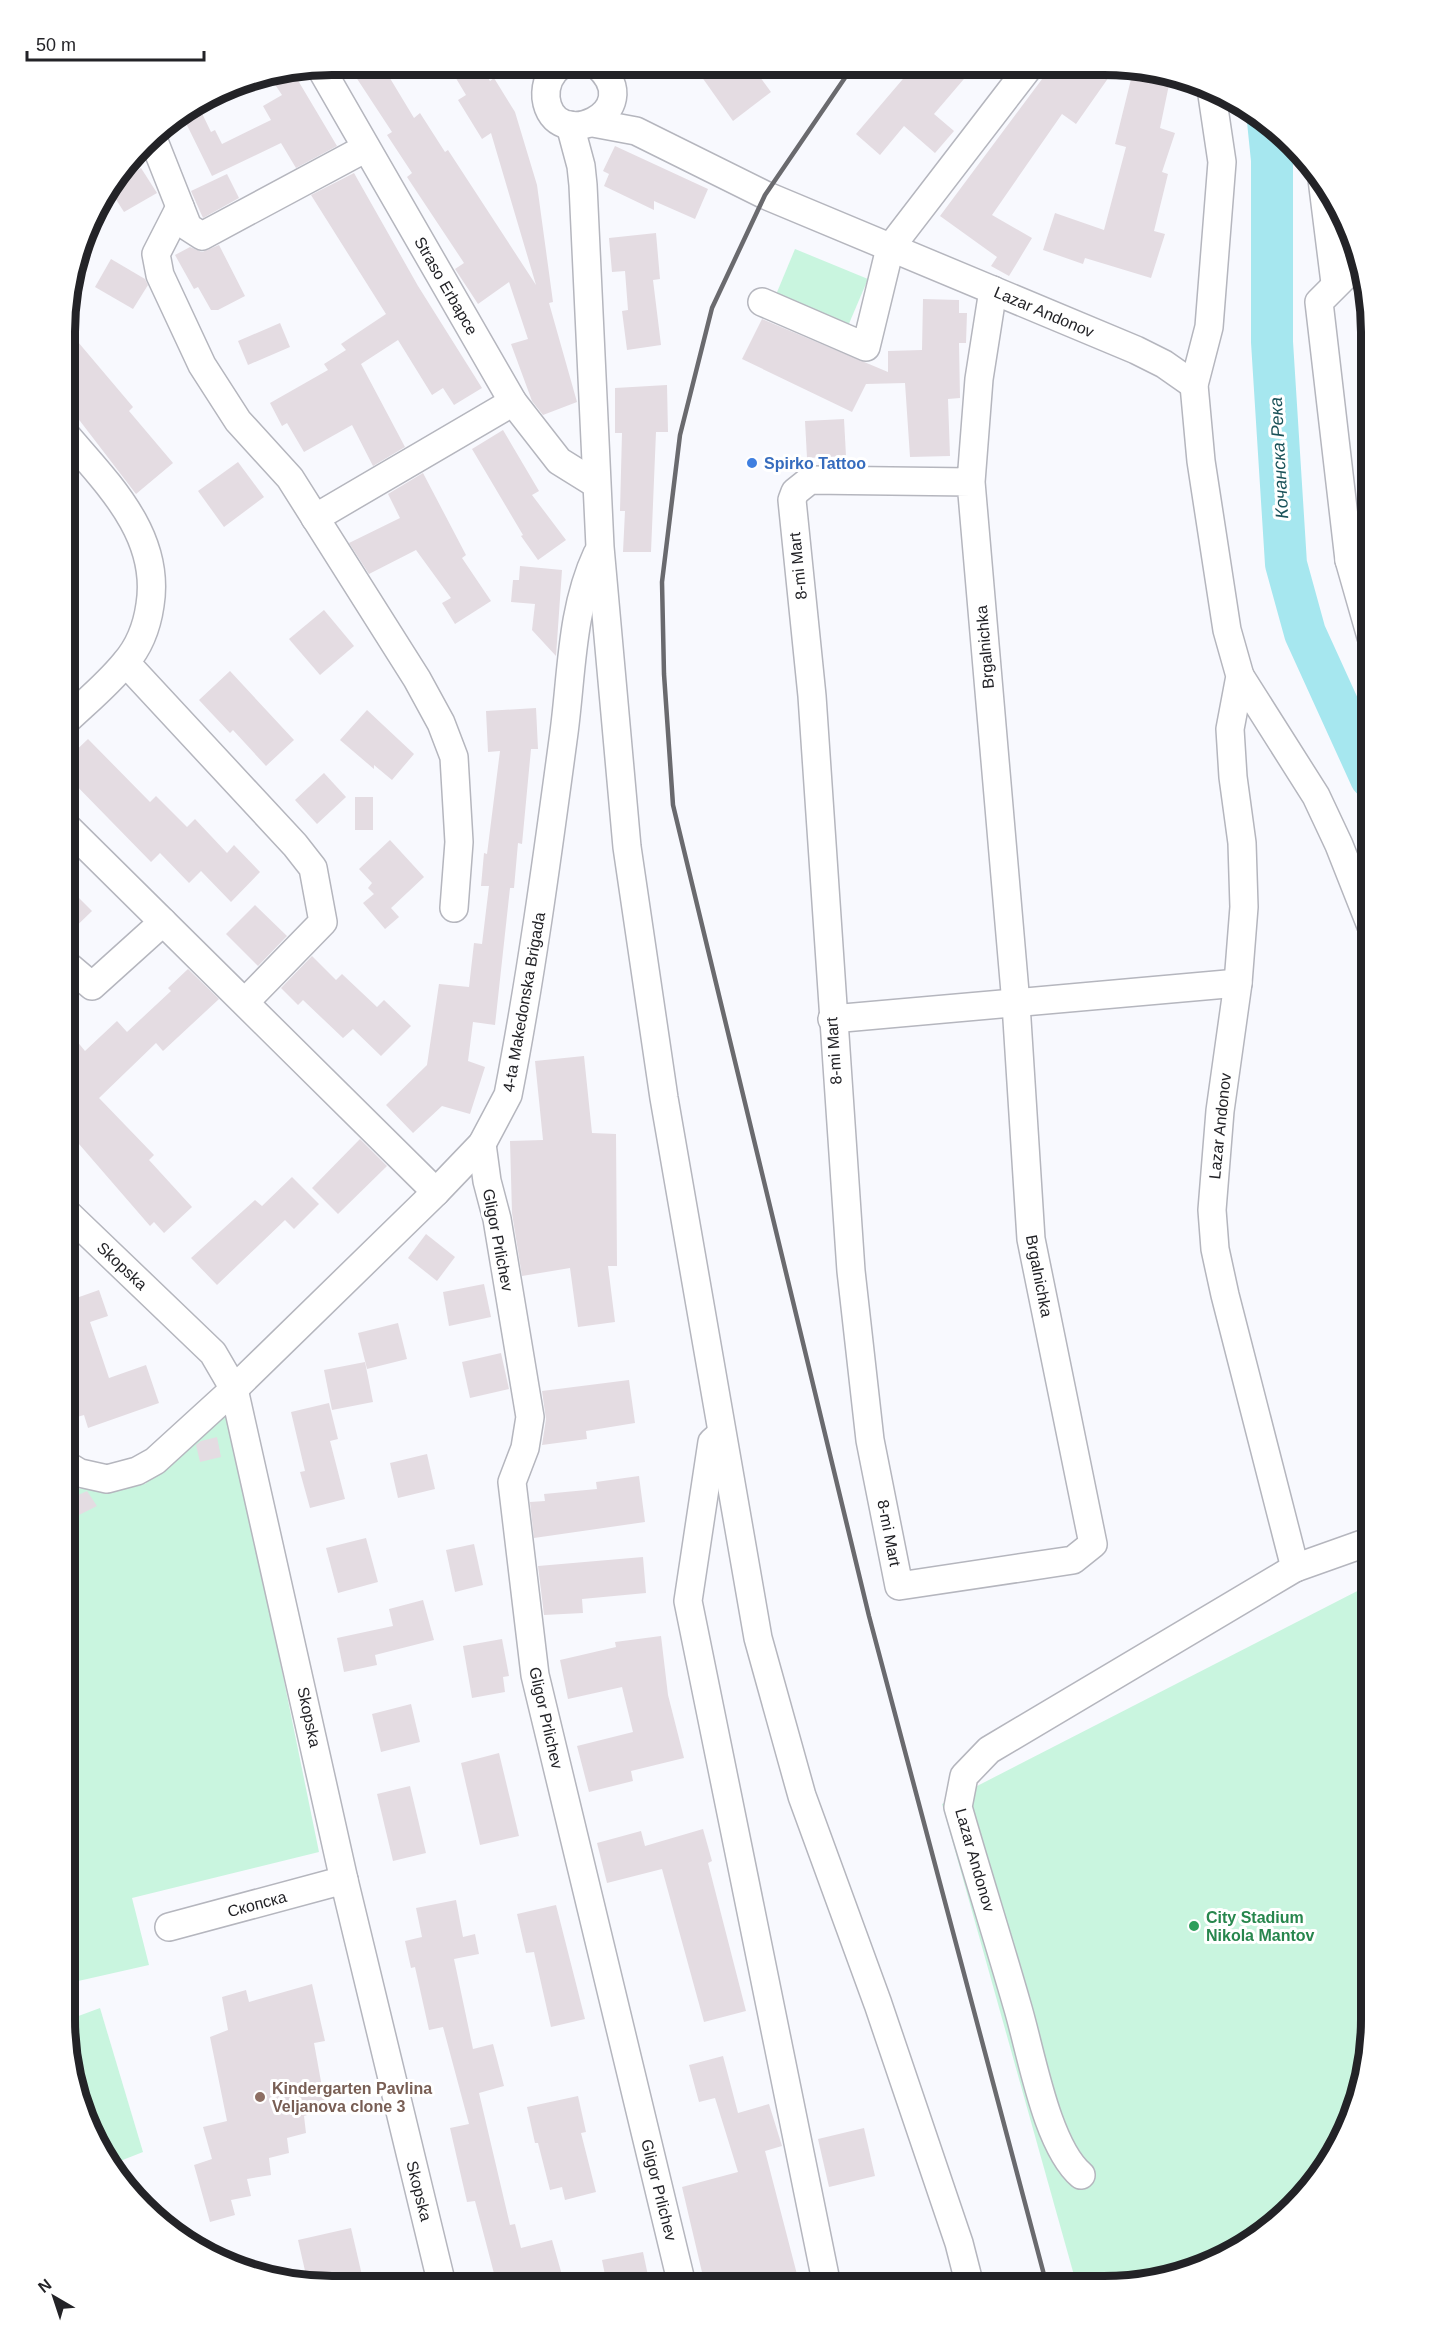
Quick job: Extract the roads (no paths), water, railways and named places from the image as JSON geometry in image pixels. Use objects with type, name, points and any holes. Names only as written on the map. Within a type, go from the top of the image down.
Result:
[{"type":"street","name":"Straso Erbapce","points":[[325,75],[513,402],[559,461],[596,484]]},
{"type":"street","points":[[550,75],[547,102],[560,120],[583,124],[606,112],[607,75]]},
{"type":"street","name":"Lazar Andonov","points":[[607,75],[636,131]]},
{"type":"street","points":[[762,302],[866,347],[890,248],[1022,75]]},
{"type":"street","name":"Lazar Andonov","points":[[1213,100],[1222,162],[1209,327],[1194,385],[1201,461],[1224,608],[1240,676],[1316,796],[1361,901]]},
{"type":"street","points":[[583,124],[585,152],[581,165],[596,484],[627,847],[664,1098],[758,1638],[802,1796],[881,2015],[959,2243],[967,2276]]},
{"type":"street","name":"Lazar Andonov","points":[[583,124],[636,131],[765,195],[1136,350],[1164,363],[1194,385]]},
{"type":"street","points":[[156,145],[188,227],[202,236],[366,148]]},
{"type":"street","points":[[1325,200],[1335,283]]},
{"type":"street","points":[[180,207],[156,254],[160,275],[202,365],[238,421],[290,478],[417,679],[441,723],[454,757],[459,842],[454,908]]},
{"type":"street","points":[[1352,268],[1335,283],[1319,302],[1349,560],[1361,602]]},
{"type":"street","name":"Brgalnichka","points":[[993,290],[979,379],[971,482],[1016,1004],[1031,1239],[1093,1544]]},
{"type":"street","points":[[315,518],[513,402]]},
{"type":"street","points":[[75,446],[136,524],[146,546],[152,593],[148,619],[140,641],[126,663],[75,711]]},
{"type":"street","name":"8-mi Mart","points":[[971,482],[810,480],[795,492],[792,500],[812,696],[832,1019],[851,1271],[870,1440],[899,1586],[1073,1560],[1093,1544]]},
{"type":"street","name":"4-ta Makedonska Brigada","points":[[75,1469],[93,1478],[107,1479],[137,1471],[155,1461],[234,1389],[483,1144],[508,1095],[539,922],[570,688],[573,641],[588,571],[600,547]]},
{"type":"street","points":[[1349,560],[1361,547]]},
{"type":"street","points":[[126,663],[295,845],[313,868],[323,922],[246,1001]]},
{"type":"street","name":"Lazar Andonov","points":[[1240,676],[1230,729],[1233,777],[1242,843],[1244,907],[1238,983],[1220,1112],[1212,1210],[1215,1249],[1295,1568]]},
{"type":"street","points":[[75,835],[246,1001],[436,1192]]},
{"type":"street","points":[[75,972],[92,986],[163,922]]},
{"type":"street","points":[[832,1019],[1238,983]]},
{"type":"street","name":"Gligor Prlichev","points":[[483,1144],[487,1181],[496,1219],[530,1417],[525,1448],[512,1482],[535,1675],[680,2276]]},
{"type":"street","name":"Skopska","points":[[75,1221],[213,1353],[234,1389],[344,1880],[440,2276]]},
{"type":"street","points":[[722,1433],[712,1442],[688,1601],[825,2276]]},
{"type":"street","name":"Lazar Andonov","points":[[1081,2175],[1070,2166],[1040,2089],[958,1807],[964,1776],[988,1750],[1295,1568],[1361,1545]]},
{"type":"street","name":"Скопска","points":[[169,1928],[344,1880]]},
{"type":"waterway","name":"Кочанска Река","points":[[1270,136],[1272,160],[1272,342],[1286,564],[1305,633],[1361,756]]},
{"type":"railway","points":[[847,75],[765,195],[712,308],[680,435],[662,582],[664,674],[673,805],[869,1616],[1044,2276]]},
{"type":"place","name":"Spirko Tattoo","points":[[752,463]]},
{"type":"place","name":"City Stadium Nikola Mantov","points":[[1194,1926]]},
{"type":"place","name":"Kindergarten Pavlina Veljanova clone 3","points":[[260,2097]]}]
